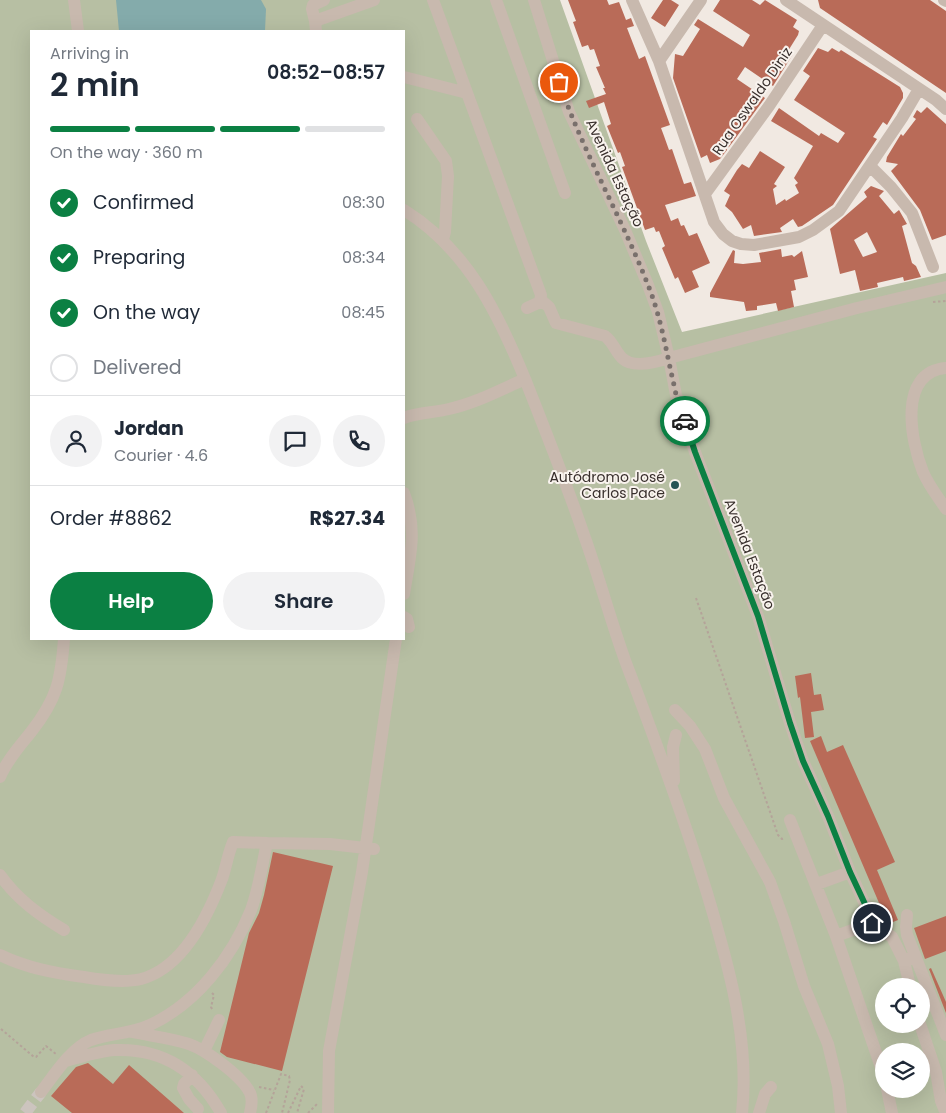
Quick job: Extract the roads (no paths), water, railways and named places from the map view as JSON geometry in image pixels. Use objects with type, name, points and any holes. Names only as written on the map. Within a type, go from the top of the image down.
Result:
[{"type":"street","points":[[74,0],[78,30]]},
{"type":"street","points":[[323,0],[313,5],[312,9],[316,26],[374,0]]},
{"type":"street","points":[[433,0],[541,295],[541,300],[549,307],[556,323],[604,336],[611,341],[625,361],[653,363],[857,308],[946,287]]},
{"type":"street","points":[[496,0],[565,193]]},
{"type":"street","name":"Avenida Estação","points":[[534,0],[569,112],[625,230],[658,312],[676,395],[692,444],[758,616],[803,761],[872,919],[872,923]]},
{"type":"street","points":[[632,0],[659,62],[714,222],[722,234],[732,241],[741,244],[754,245],[799,237],[813,230],[839,211],[902,118],[919,89]]},
{"type":"street","points":[[659,62],[701,0]]},
{"type":"street","points":[[795,2],[823,25],[936,100],[946,109]]},
{"type":"street","name":"Rua Oswaldo Diniz","points":[[705,194],[769,106],[823,25]]},
{"type":"street","points":[[405,77],[467,93]]},
{"type":"street","points":[[417,118],[443,156],[447,168],[445,232],[443,239]]},
{"type":"street","points":[[870,166],[891,187],[912,213],[933,267]]},
{"type":"street","points":[[405,211],[443,239],[488,300],[504,330],[557,458],[626,661],[674,791],[714,917],[737,1010],[744,1077],[742,1113]]},
{"type":"street","points":[[526,308],[541,300]]},
{"type":"street","points":[[946,368],[938,369],[922,379],[916,386],[912,408],[917,454],[927,480],[946,509]]},
{"type":"street","points":[[405,418],[413,414],[448,410],[464,405],[525,379]]},
{"type":"street","points":[[405,496],[413,532],[405,587]]},
{"type":"street","points":[[0,777],[14,754],[45,713],[54,696],[60,675],[64,640]]},
{"type":"street","points":[[328,1113],[329,1052],[370,848],[396,640]]},
{"type":"street","points":[[676,710],[690,726],[704,749],[724,798],[770,882],[804,986],[828,1044],[838,1086],[841,1113]]},
{"type":"street","points":[[674,791],[672,747],[676,735]]},
{"type":"street","points":[[790,820],[817,884],[875,1050]]},
{"type":"street","points":[[0,955],[24,966],[44,972],[94,979],[130,980],[148,976],[163,968],[175,958],[197,932],[216,895],[232,842],[330,844],[370,848]]},
{"type":"street","points":[[41,1092],[72,1052],[91,1040],[132,1032],[157,1021],[186,1002],[210,979],[233,946],[251,909],[267,843]]},
{"type":"street","points":[[817,884],[850,872]]},
{"type":"street","points":[[0,874],[31,908],[64,930]]},
{"type":"street","points":[[907,915],[906,927],[910,978]]},
{"type":"street","points":[[836,936],[872,923],[892,937],[910,959],[946,1035]]},
{"type":"street","points":[[204,1051],[219,1020]]},
{"type":"street","points":[[132,1032],[178,1041],[204,1051],[232,1073],[248,1090],[252,1102],[250,1113]]},
{"type":"street","points":[[923,1033],[942,1084],[944,1111]]},
{"type":"street","points":[[66,1061],[114,1050],[130,1050],[162,1057],[177,1063],[192,1075],[210,1095],[221,1113]]},
{"type":"street","points":[[192,1075],[183,1088],[189,1099],[198,1109]]},
{"type":"street","points":[[759,1113],[765,1094],[771,1087]]},
{"type":"street","points":[[889,1098],[892,1113]]},
{"type":"water","points":[[116,0],[261,0],[266,9],[265,30],[119,30]]},
{"type":"tunnel","points":[[25,1113],[41,1092]]},
{"type":"place","name":"Autódromo José Carlos Pace","points":[[675,485]]}]
